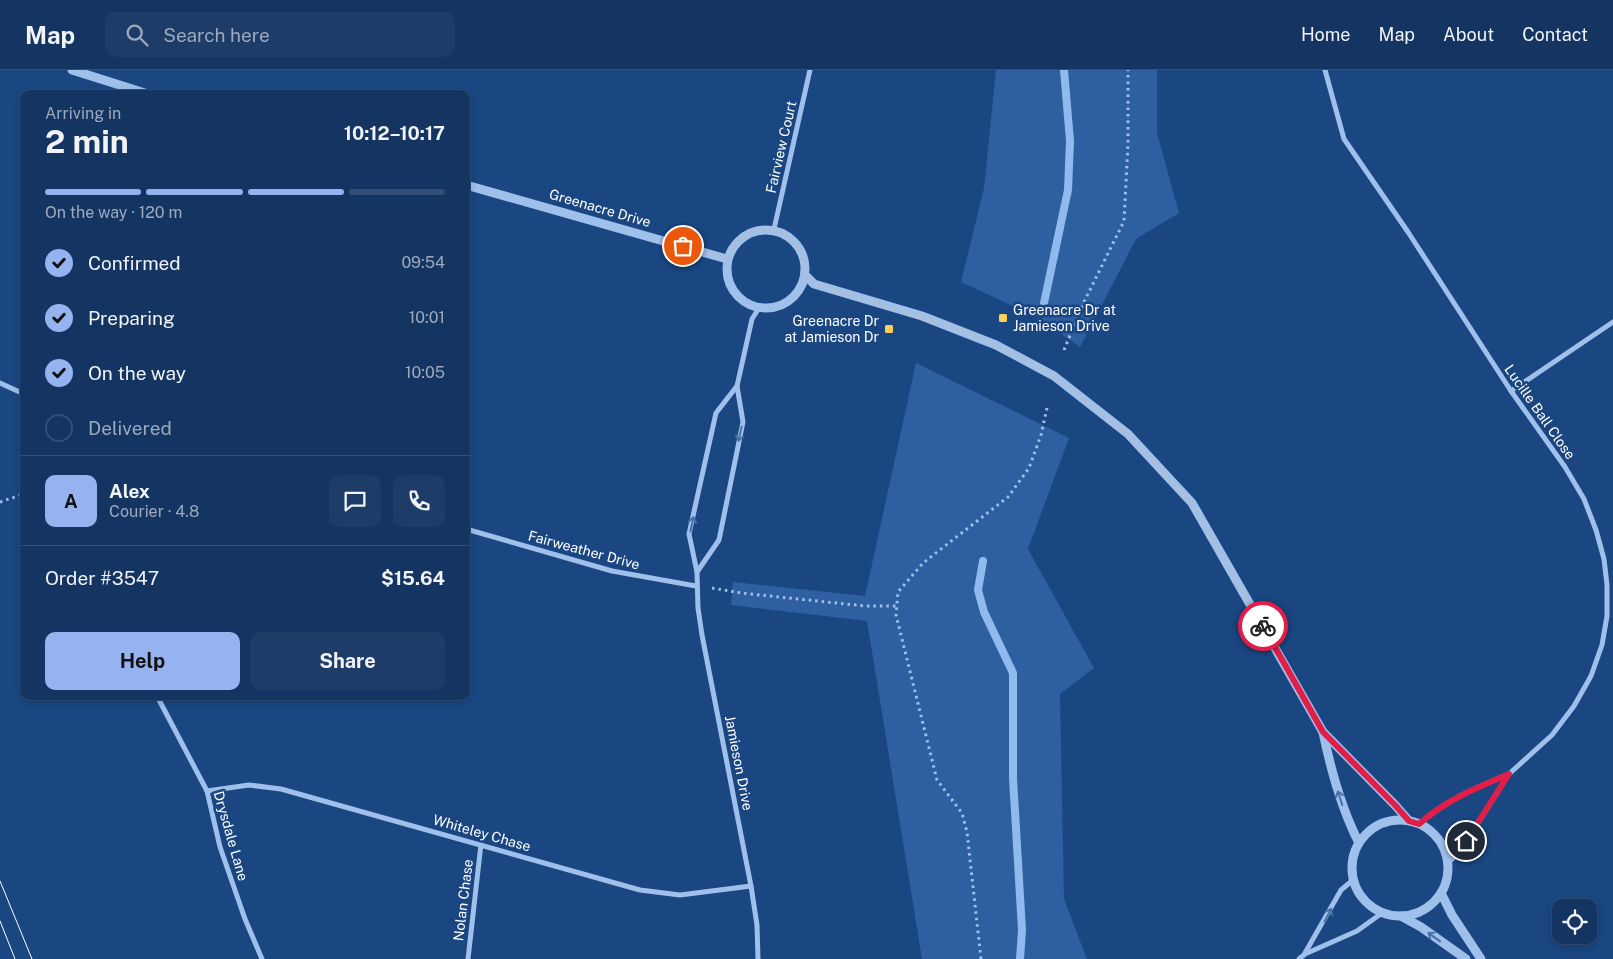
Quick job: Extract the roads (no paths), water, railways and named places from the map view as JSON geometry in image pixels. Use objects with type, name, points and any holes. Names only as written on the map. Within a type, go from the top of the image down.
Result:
[{"type":"street","points":[[72,70],[135,90]]},
{"type":"street","name":"Fairview Court","points":[[774,229],[810,70]]},
{"type":"street","name":"Lucille Ball Close","points":[[1325,70],[1344,139],[1408,232],[1511,391],[1565,467],[1584,499],[1598,537],[1607,585],[1607,616],[1602,645],[1591,676],[1574,706],[1552,735],[1509,774],[1459,853],[1448,863]]},
{"type":"street","name":"Greenacre Drive","points":[[470,186],[727,258]]},
{"type":"street","points":[[774,229],[786,234],[800,248],[805,261],[803,284],[795,295],[784,304],[771,308],[759,308],[746,303],[733,290],[726,272],[727,258],[733,246],[742,236],[753,231],[774,229]]},
{"type":"street","points":[[805,275],[814,284],[922,316],[996,345],[1054,376],[1128,434],[1192,504],[1323,732],[1409,821]]},
{"type":"street","name":"Jamieson Drive","points":[[697,572],[719,540],[743,422],[738,386],[752,318],[759,308]]},
{"type":"street","points":[[1511,391],[1613,322]]},
{"type":"street","points":[[0,383],[20,392]]},
{"type":"street","name":"Jamieson Drive","points":[[738,386],[716,414],[689,534],[697,572],[696,586],[702,636],[751,886],[757,925],[758,959]]},
{"type":"street","name":"Fairweather Drive","points":[[470,530],[612,570],[696,586]]},
{"type":"street","name":"Drysdale Lane","points":[[159,700],[207,791],[220,847],[245,919],[262,959]]},
{"type":"street","points":[[1323,732],[1330,766],[1347,820],[1359,843]]},
{"type":"street","name":"Lucille Ball Close","points":[[1419,824],[1438,807],[1471,790],[1509,774]]},
{"type":"street","name":"Whiteley Chase","points":[[207,791],[249,785],[281,789],[640,890],[662,894],[696,894],[751,886]]},
{"type":"street","points":[[1401,916],[1416,913],[1431,905],[1441,893],[1447,879],[1448,863],[1445,851],[1439,840],[1419,824],[1409,821],[1394,821],[1380,825],[1368,832],[1359,843],[1354,855],[1351,867],[1353,880],[1359,894],[1369,905],[1382,913],[1401,916],[1421,927],[1466,959]]},
{"type":"street","name":"Nolan Chase","points":[[468,959],[481,844]]},
{"type":"street","points":[[1305,954],[1342,890],[1353,880]]},
{"type":"street","points":[[1441,893],[1452,915],[1481,959]]},
{"type":"street","points":[[1299,959],[1305,954],[1357,931],[1382,913]]},
{"type":"waterway","points":[[1044,303],[1068,190],[1070,141],[1064,70]]},
{"type":"waterway","points":[[983,561],[978,590],[984,612],[1013,673],[1013,778],[1022,930],[1020,959]]},
{"type":"tram line","points":[[0,881],[32,959]]},
{"type":"tram line","points":[[0,921],[15,959]]},
{"type":"place","name":"Greenacre Dr at Jamieson Drive","points":[[1003,318]]},
{"type":"place","name":"Greenacre Dr at Jamieson Dr","points":[[889,329]]}]
